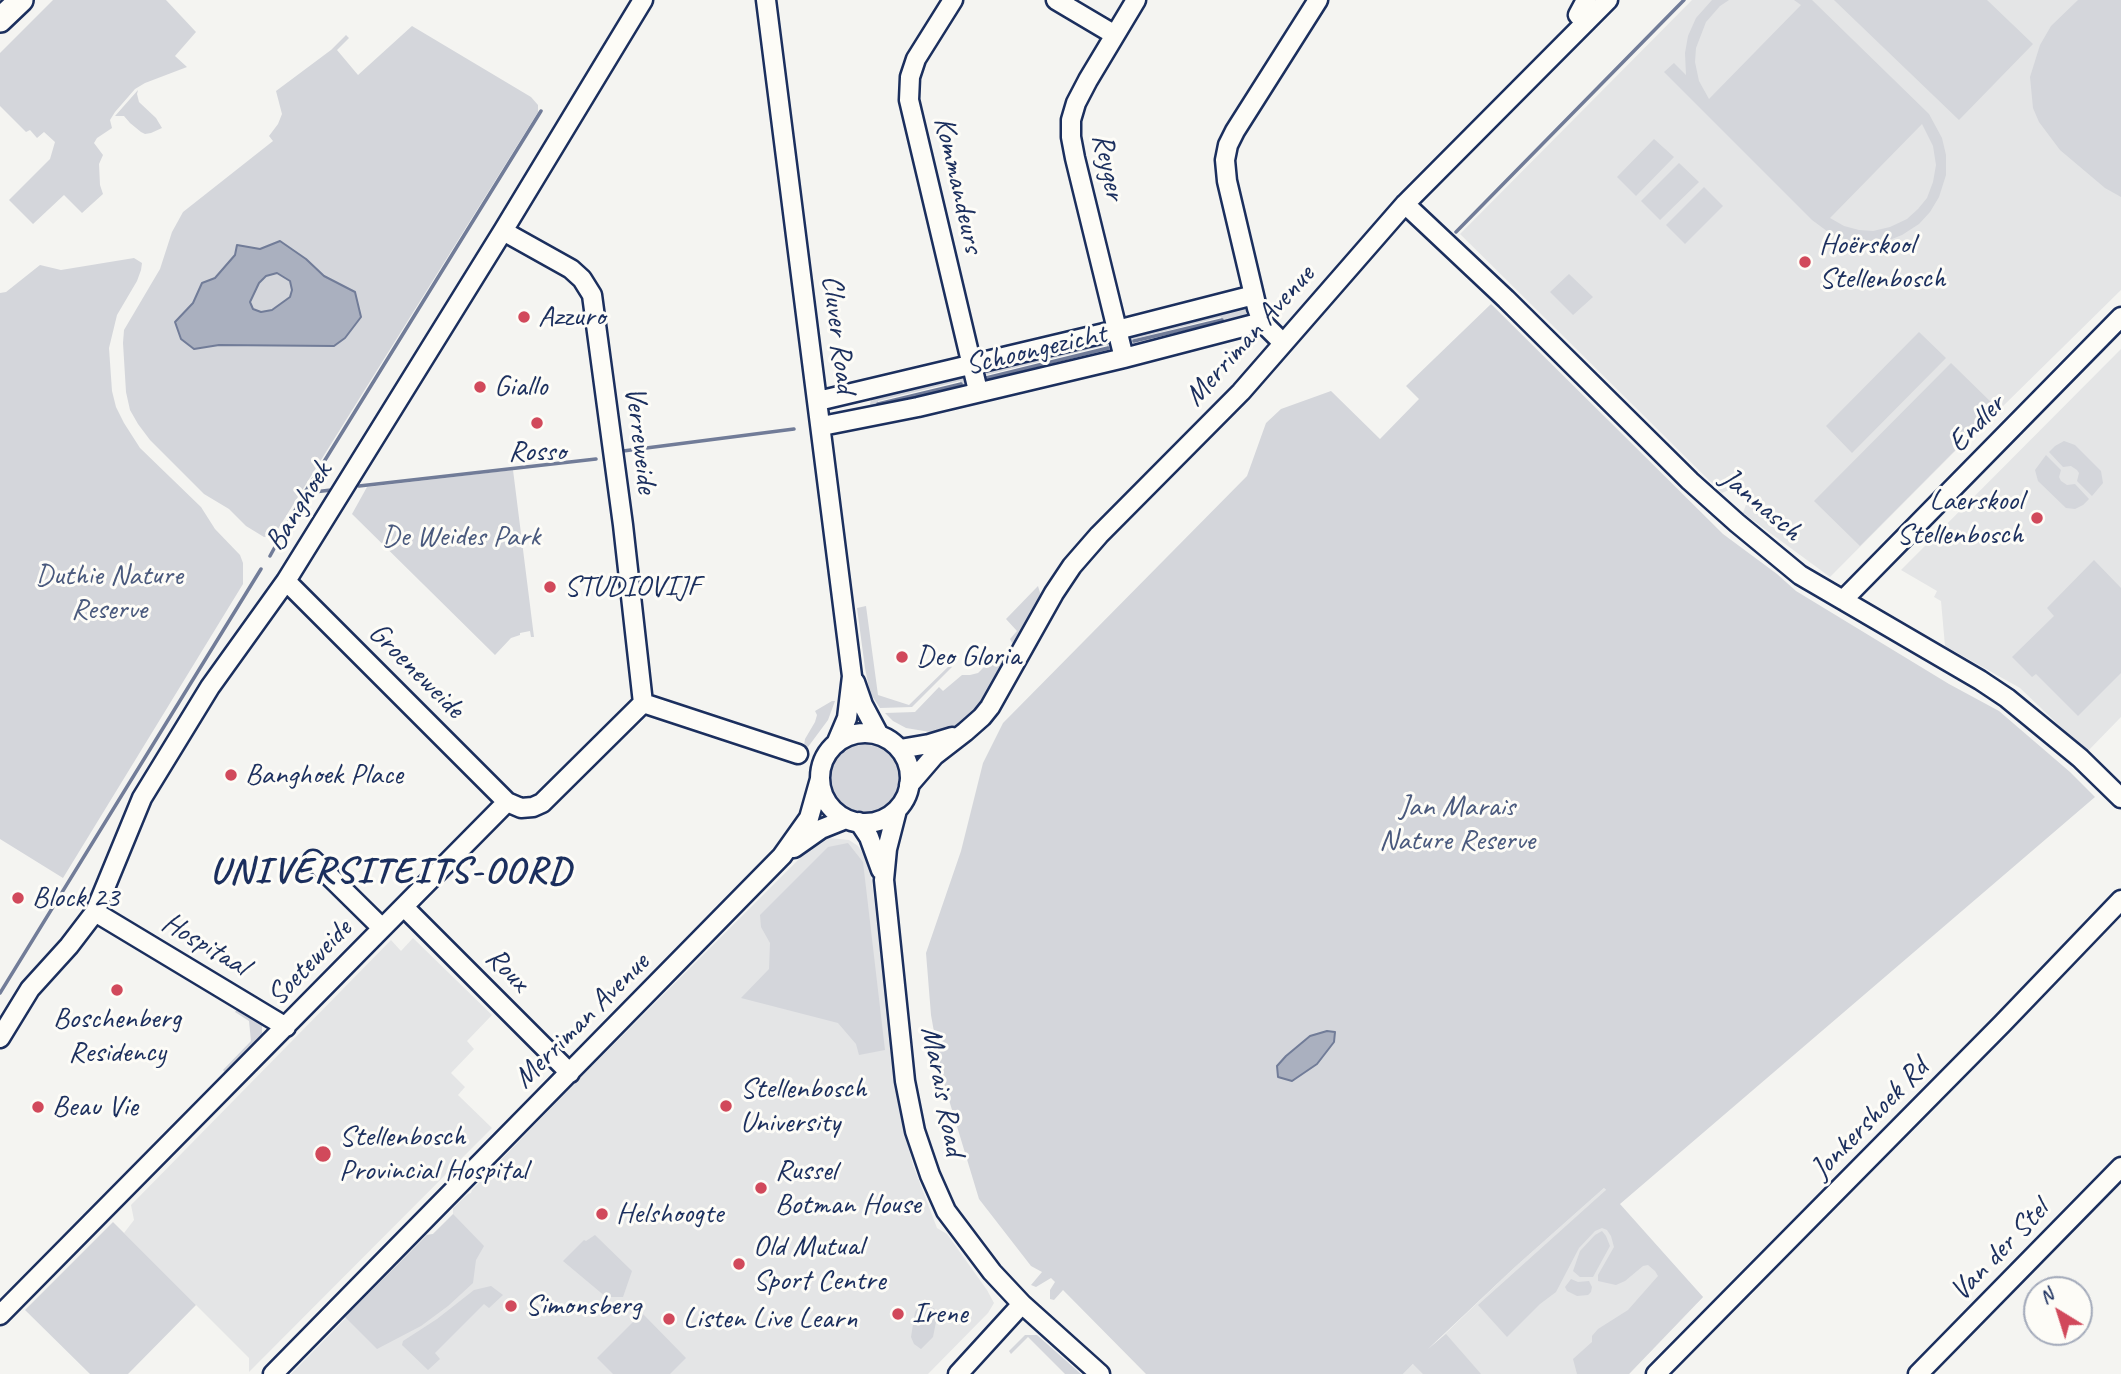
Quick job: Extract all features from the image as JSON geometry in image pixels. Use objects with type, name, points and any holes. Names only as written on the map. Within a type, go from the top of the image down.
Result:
[{"type":"main road","points":[[0,20],[21,0]]},
{"type":"street","name":"Banghoek","points":[[0,1038],[30,989],[69,947],[95,912],[142,798],[210,687],[286,581],[643,0]]},
{"type":"street","name":"Cluver Road","points":[[766,0],[852,676],[847,718],[836,744]]},
{"type":"street","name":"Kommandeurs","points":[[953,0],[916,59],[910,77],[909,100],[978,391]]},
{"type":"street","points":[[1056,0],[1115,35]]},
{"type":"street","name":"Reyger","points":[[1124,358],[1071,137],[1071,120],[1076,103],[1136,0]]},
{"type":"street","points":[[1283,343],[1262,322],[1227,181],[1226,152],[1239,124],[1318,0]]},
{"type":"street","points":[[1585,23],[1578,15],[1586,0]]},
{"type":"street","name":"Merriman Avenue","points":[[909,785],[934,756],[982,717],[999,694],[1033,628],[1072,566],[1241,392],[1405,204],[1608,0]]},
{"type":"street","name":"Jannasch","points":[[1405,204],[1698,488],[1800,575],[2007,698],[2080,758],[2121,798]]},
{"type":"street","name":"Verreweide","points":[[503,231],[570,269],[582,279],[592,295],[643,703]]},
{"type":"street","name":"Schoongezicht","points":[[818,401],[1254,295]]},
{"type":"street","name":"Endler","points":[[1843,600],[2121,317]]},
{"type":"street","name":"Schoongezicht","points":[[822,426],[1124,358],[1262,322]]},
{"type":"street","points":[[864,391],[864,404],[869,417]]},
{"type":"street","name":"Groeneweide","points":[[286,581],[507,802]]},
{"type":"street","name":"Cluver Road","points":[[852,676],[879,735]]},
{"type":"street","points":[[507,802],[521,808],[542,803],[643,703],[798,754]]},
{"type":"street","name":"Merriman Avenue","points":[[900,749],[929,744],[965,732]]},
{"type":"street","points":[[870,733],[887,738],[900,749],[908,766],[909,785],[897,810],[879,820],[853,821],[831,807],[825,799],[820,779],[824,760],[836,744],[852,735],[870,733]]},
{"type":"street","name":"Merriman Avenue","points":[[273,1374],[782,856],[809,818],[820,779]]},
{"type":"street","name":"Soeteweide","points":[[0,1315],[507,802]]},
{"type":"street","name":"Marais Road","points":[[884,880],[887,849],[897,810]]},
{"type":"street","name":"Merriman Avenue","points":[[782,856],[821,829],[853,821]]},
{"type":"street","name":"Marais Road","points":[[853,821],[869,837],[884,880],[904,1074],[915,1131],[946,1211],[992,1272],[1022,1304],[1100,1374]]},
{"type":"street","points":[[313,860],[382,928]]},
{"type":"street","name":"Jonkershoek Rd","points":[[1656,1374],[1865,1165],[2121,900]]},
{"type":"street","name":"Roux","points":[[404,907],[570,1073]]},
{"type":"street","name":"Hospitaal","points":[[95,912],[286,1027]]},
{"type":"street","name":"Van der Stel","points":[[1918,1374],[2121,1167]]},
{"type":"street","points":[[958,1374],[1022,1304]]},
{"type":"shaded area","name":"Hoërskool Stellenbosch","points":[[1692,0],[2121,0],[2121,290],[1999,410],[1997,409],[1830,577],[1743,513],[1748,499],[1735,487],[1722,493],[1460,234]]},
{"type":"shaded area","name":"Laerskool Stellenbosch","points":[[2121,349],[2121,717],[2087,752],[2020,688],[1945,646],[1941,601],[1934,597],[1937,591],[1901,570]]},
{"type":"shaded area","name":"Stellenbosch University","points":[[829,838],[849,840],[858,846],[867,860],[871,874],[899,1110],[913,1165],[937,1228],[947,1234],[994,1303],[988,1313],[928,1374],[291,1374],[427,1235],[433,1234],[453,1215],[453,1208],[471,1193],[579,1079],[808,850],[817,842]]},
{"type":"shaded area","name":"Stellenbosch Provincial Hospital","points":[[413,938],[492,1015],[467,1041],[474,1049],[451,1073],[465,1087],[458,1095],[492,1128],[249,1372],[249,1358],[124,1233],[134,1220],[131,1205],[391,940],[401,951]]},
{"type":"shaded area","points":[[1604,1188],[1703,1297],[1629,1374],[1403,1374],[1515,1267]]},
{"type":"green space","points":[[53,0],[166,0],[196,32],[175,56],[187,67],[135,89],[110,120],[112,128],[94,143],[103,155],[99,164],[103,194],[82,213],[64,195],[33,224],[9,200],[50,159],[55,142],[44,132],[37,138],[30,130],[26,132],[0,106],[0,53]]},
{"type":"green space","points":[[1712,0],[1729,0],[1706,22],[1696,48],[1695,62],[1699,81],[1709,99],[1801,5],[1794,0],[1812,0],[1929,114],[1942,138],[1946,155],[1946,175],[1939,197],[1930,212],[1919,224],[1902,235],[1887,241],[1869,243],[1850,241],[1831,234],[1812,220],[1664,72],[1674,63],[1686,75],[1685,53],[1688,36],[1696,18]],"holes":[[[1922,124],[1933,146],[1936,165],[1933,182],[1927,198],[1907,219],[1873,231],[1844,226],[1830,218]]]},
{"type":"green space","points":[[1834,0],[1987,0],[2033,44],[1959,120]]},
{"type":"green space","points":[[2078,0],[2121,0],[2121,197],[2105,188],[2060,150],[2039,122],[2033,108],[2030,77],[2040,45],[2051,26]]},
{"type":"green space","points":[[412,26],[531,97],[538,105],[538,112],[278,529],[273,536],[264,537],[246,526],[229,509],[204,494],[150,440],[138,424],[130,410],[126,392],[124,330],[160,269],[172,232],[183,212],[273,141],[269,136],[282,114],[276,91],[331,50],[346,35],[349,38],[337,50],[358,75]],"holes":[[[280,241],[306,259],[323,276],[354,292],[334,346],[219,345],[194,349],[175,322],[193,303],[202,283],[215,279],[236,255]]]},
{"type":"green space","points":[[138,90],[139,102],[156,118],[162,128],[145,134],[124,116],[115,116]]},
{"type":"green space","points":[[1654,139],[1674,157],[1636,196],[1617,177]]},
{"type":"green space","points":[[1679,163],[1699,182],[1660,220],[1641,201]]},
{"type":"green space","points":[[1704,187],[1723,206],[1685,244],[1666,225]]},
{"type":"green space","name":"Duthie Nature Reserve","points":[[134,258],[142,263],[141,270],[117,315],[109,348],[116,407],[140,448],[201,507],[215,529],[240,555],[243,563],[243,584],[63,878],[0,839],[0,293],[6,292],[40,265],[61,270]]},
{"type":"green space","points":[[277,273],[290,281],[290,297],[272,310],[261,312],[253,309],[249,302],[259,283],[266,276]]},
{"type":"green space","points":[[1569,274],[1593,297],[1573,315],[1550,292]]},
{"type":"green space","name":"Jan Marais Nature Reserve","points":[[1491,304],[1723,534],[1796,591],[1949,684],[1999,711],[2095,797],[1620,1204],[1703,1297],[1629,1374],[1577,1374],[1573,1359],[1592,1342],[1592,1336],[1598,1329],[1628,1310],[1658,1276],[1648,1265],[1616,1285],[1598,1281],[1598,1275],[1614,1247],[1607,1230],[1602,1228],[1595,1231],[1579,1248],[1556,1292],[1507,1337],[1478,1305],[1606,1190],[1604,1188],[1428,1349],[1446,1334],[1481,1374],[1423,1374],[1413,1364],[1403,1374],[1146,1374],[1063,1290],[1054,1300],[1050,1299],[1050,1290],[1055,1282],[1051,1278],[1036,1287],[1031,1285],[1042,1272],[1031,1266],[979,1199],[942,1077],[931,1015],[926,953],[961,851],[983,763],[1003,723],[1247,476],[1266,423],[1281,409],[1331,391],[1380,439],[1419,399],[1406,386]]},
{"type":"green space","points":[[1240,306],[1246,310],[1247,319],[1131,349],[1127,339],[1132,333]],"holes":[[[1221,317],[1222,322],[1134,343],[1134,339]]]},
{"type":"green space","points":[[1919,332],[1946,358],[1852,453],[1826,426]]},
{"type":"green space","points":[[1110,340],[1115,348],[1112,354],[984,385],[980,372]],"holes":[[[1107,345],[1108,350],[986,380],[986,375]]]},
{"type":"green space","points":[[1951,363],[1997,408],[1860,546],[1814,501]]},
{"type":"green space","points":[[959,375],[965,379],[966,389],[872,408],[871,399]],"holes":[[[960,381],[961,387],[879,406],[878,401]]]},
{"type":"green space","points":[[2064,441],[2075,445],[2101,471],[2103,483],[2092,496],[2077,481],[2077,470],[2071,466],[2063,467],[2049,452]]},
{"type":"green space","points":[[2046,455],[2061,470],[2061,481],[2067,485],[2075,484],[2089,499],[2083,505],[2075,509],[2066,508],[2038,481],[2035,470]]},
{"type":"green space","name":"De Weides Park","points":[[513,470],[534,637],[531,637],[530,631],[520,633],[511,638],[495,655],[352,514],[367,487]]},
{"type":"green space","points":[[2094,560],[2121,588],[2121,673],[2078,716],[2036,674],[2032,677],[2012,657],[2054,616],[2047,608]]},
{"type":"green space","points":[[1038,586],[1041,596],[1013,645],[1010,639],[1017,631],[1006,619]]},
{"type":"green space","points":[[866,606],[878,695],[909,705],[950,665],[952,667],[912,707],[880,708],[870,693],[857,608]]},
{"type":"green space","points":[[1001,656],[1006,661],[993,689],[975,712],[957,726],[931,735],[930,732],[906,728],[885,713],[915,712],[939,687],[943,691],[962,675],[978,673],[993,658]]},
{"type":"green space","points":[[835,701],[828,720],[808,747],[804,746],[815,722],[815,711]]},
{"type":"green space","points":[[866,739],[881,742],[893,751],[902,763],[905,778],[902,793],[893,805],[881,814],[866,817],[851,814],[839,805],[830,793],[827,778],[830,763],[839,751],[851,742]]},
{"type":"green space","points":[[848,843],[863,862],[885,1050],[859,1055],[856,1044],[838,1023],[741,998],[769,969],[770,943],[761,927],[760,915],[828,847]]},
{"type":"green space","points":[[239,1006],[257,1018],[262,1026],[262,1037],[228,1076],[223,1070],[251,1041],[249,1021],[235,1012]]},
{"type":"green space","points":[[453,1214],[484,1246],[476,1260],[473,1283],[421,1326],[377,1349],[345,1317],[427,1235],[433,1234]]},
{"type":"green space","points":[[113,1222],[196,1305],[128,1374],[90,1374],[25,1310]]},
{"type":"green space","points":[[1602,1231],[1610,1246],[1593,1277],[1580,1277],[1573,1271],[1580,1251]]},
{"type":"green space","points":[[595,1235],[632,1271],[623,1297],[606,1297],[563,1261],[584,1240]]},
{"type":"green space","points":[[1571,1279],[1578,1282],[1589,1281],[1591,1292],[1577,1296],[1567,1291],[1565,1287]]},
{"type":"green space","points":[[491,1286],[503,1295],[489,1308],[484,1304],[435,1353],[440,1359],[428,1370],[402,1345],[403,1341],[474,1290]]},
{"type":"green space","points":[[921,1303],[935,1309],[937,1317],[933,1337],[921,1349],[914,1344],[911,1337],[915,1312]]},
{"type":"green space","points":[[642,1313],[686,1358],[670,1374],[613,1374],[597,1358]]},
{"type":"green space","points":[[1025,1335],[1037,1335],[1081,1374],[1065,1374],[1028,1337],[1011,1354],[1009,1351]]},
{"type":"water","points":[[280,241],[324,276],[355,292],[361,317],[345,338],[334,346],[219,345],[194,349],[181,339],[175,322],[193,303],[202,283],[215,278],[235,255],[237,245],[260,249]],"holes":[[[277,273],[290,281],[290,297],[272,310],[261,312],[253,309],[250,302],[259,283],[266,276]]]},
{"type":"water","points":[[1327,1031],[1335,1032],[1334,1042],[1317,1064],[1292,1081],[1278,1077],[1277,1066],[1286,1056],[1310,1036]]},
{"type":"waterway","points":[[1456,232],[1684,0]]},
{"type":"waterway","points":[[270,556],[304,494],[541,111]]},
{"type":"waterway","points":[[1134,341],[1222,320]]},
{"type":"waterway","points":[[986,378],[1108,348]]},
{"type":"waterway","points":[[878,404],[961,384]]},
{"type":"waterway","points":[[623,451],[794,429]]},
{"type":"waterway","points":[[359,486],[596,459]]},
{"type":"waterway","points":[[306,493],[331,490]]},
{"type":"waterway","points":[[0,993],[261,569]]},
{"type":"place","name":"Hoërskool Stellenbosch","points":[[1805,262]]},
{"type":"place","name":"Azzuro","points":[[524,317]]},
{"type":"place","name":"Giallo","points":[[480,387]]},
{"type":"place","name":"Rosso","points":[[537,423]]},
{"type":"place","name":"Laerskool Stellenbosch","points":[[2037,518]]},
{"type":"place","name":"STUDIOVIJF","points":[[550,587]]},
{"type":"place","name":"Deo Gloria","points":[[902,657]]},
{"type":"place","name":"Banghoek Place","points":[[231,775]]},
{"type":"place","name":"Block 23","points":[[18,898]]},
{"type":"place","name":"Boschenberg Residency","points":[[117,990]]},
{"type":"place","name":"Stellenbosch University","points":[[726,1106]]},
{"type":"place","name":"Beau Vie","points":[[38,1107]]},
{"type":"place","name":"Stellenbosch Provincial Hospital","points":[[323,1154]]},
{"type":"place","name":"Russel Botman House","points":[[761,1188]]},
{"type":"place","name":"Helshoogte","points":[[602,1214]]},
{"type":"place","name":"Old Mutual Sport Centre","points":[[739,1264]]},
{"type":"place","name":"Simonsberg","points":[[511,1306]]},
{"type":"place","name":"Irene","points":[[898,1314]]},
{"type":"place","name":"Listen Live Learn","points":[[669,1319]]},
{"type":"district","name":"UNIVERSITEITS-OORD","points":[[391,872]]}]
